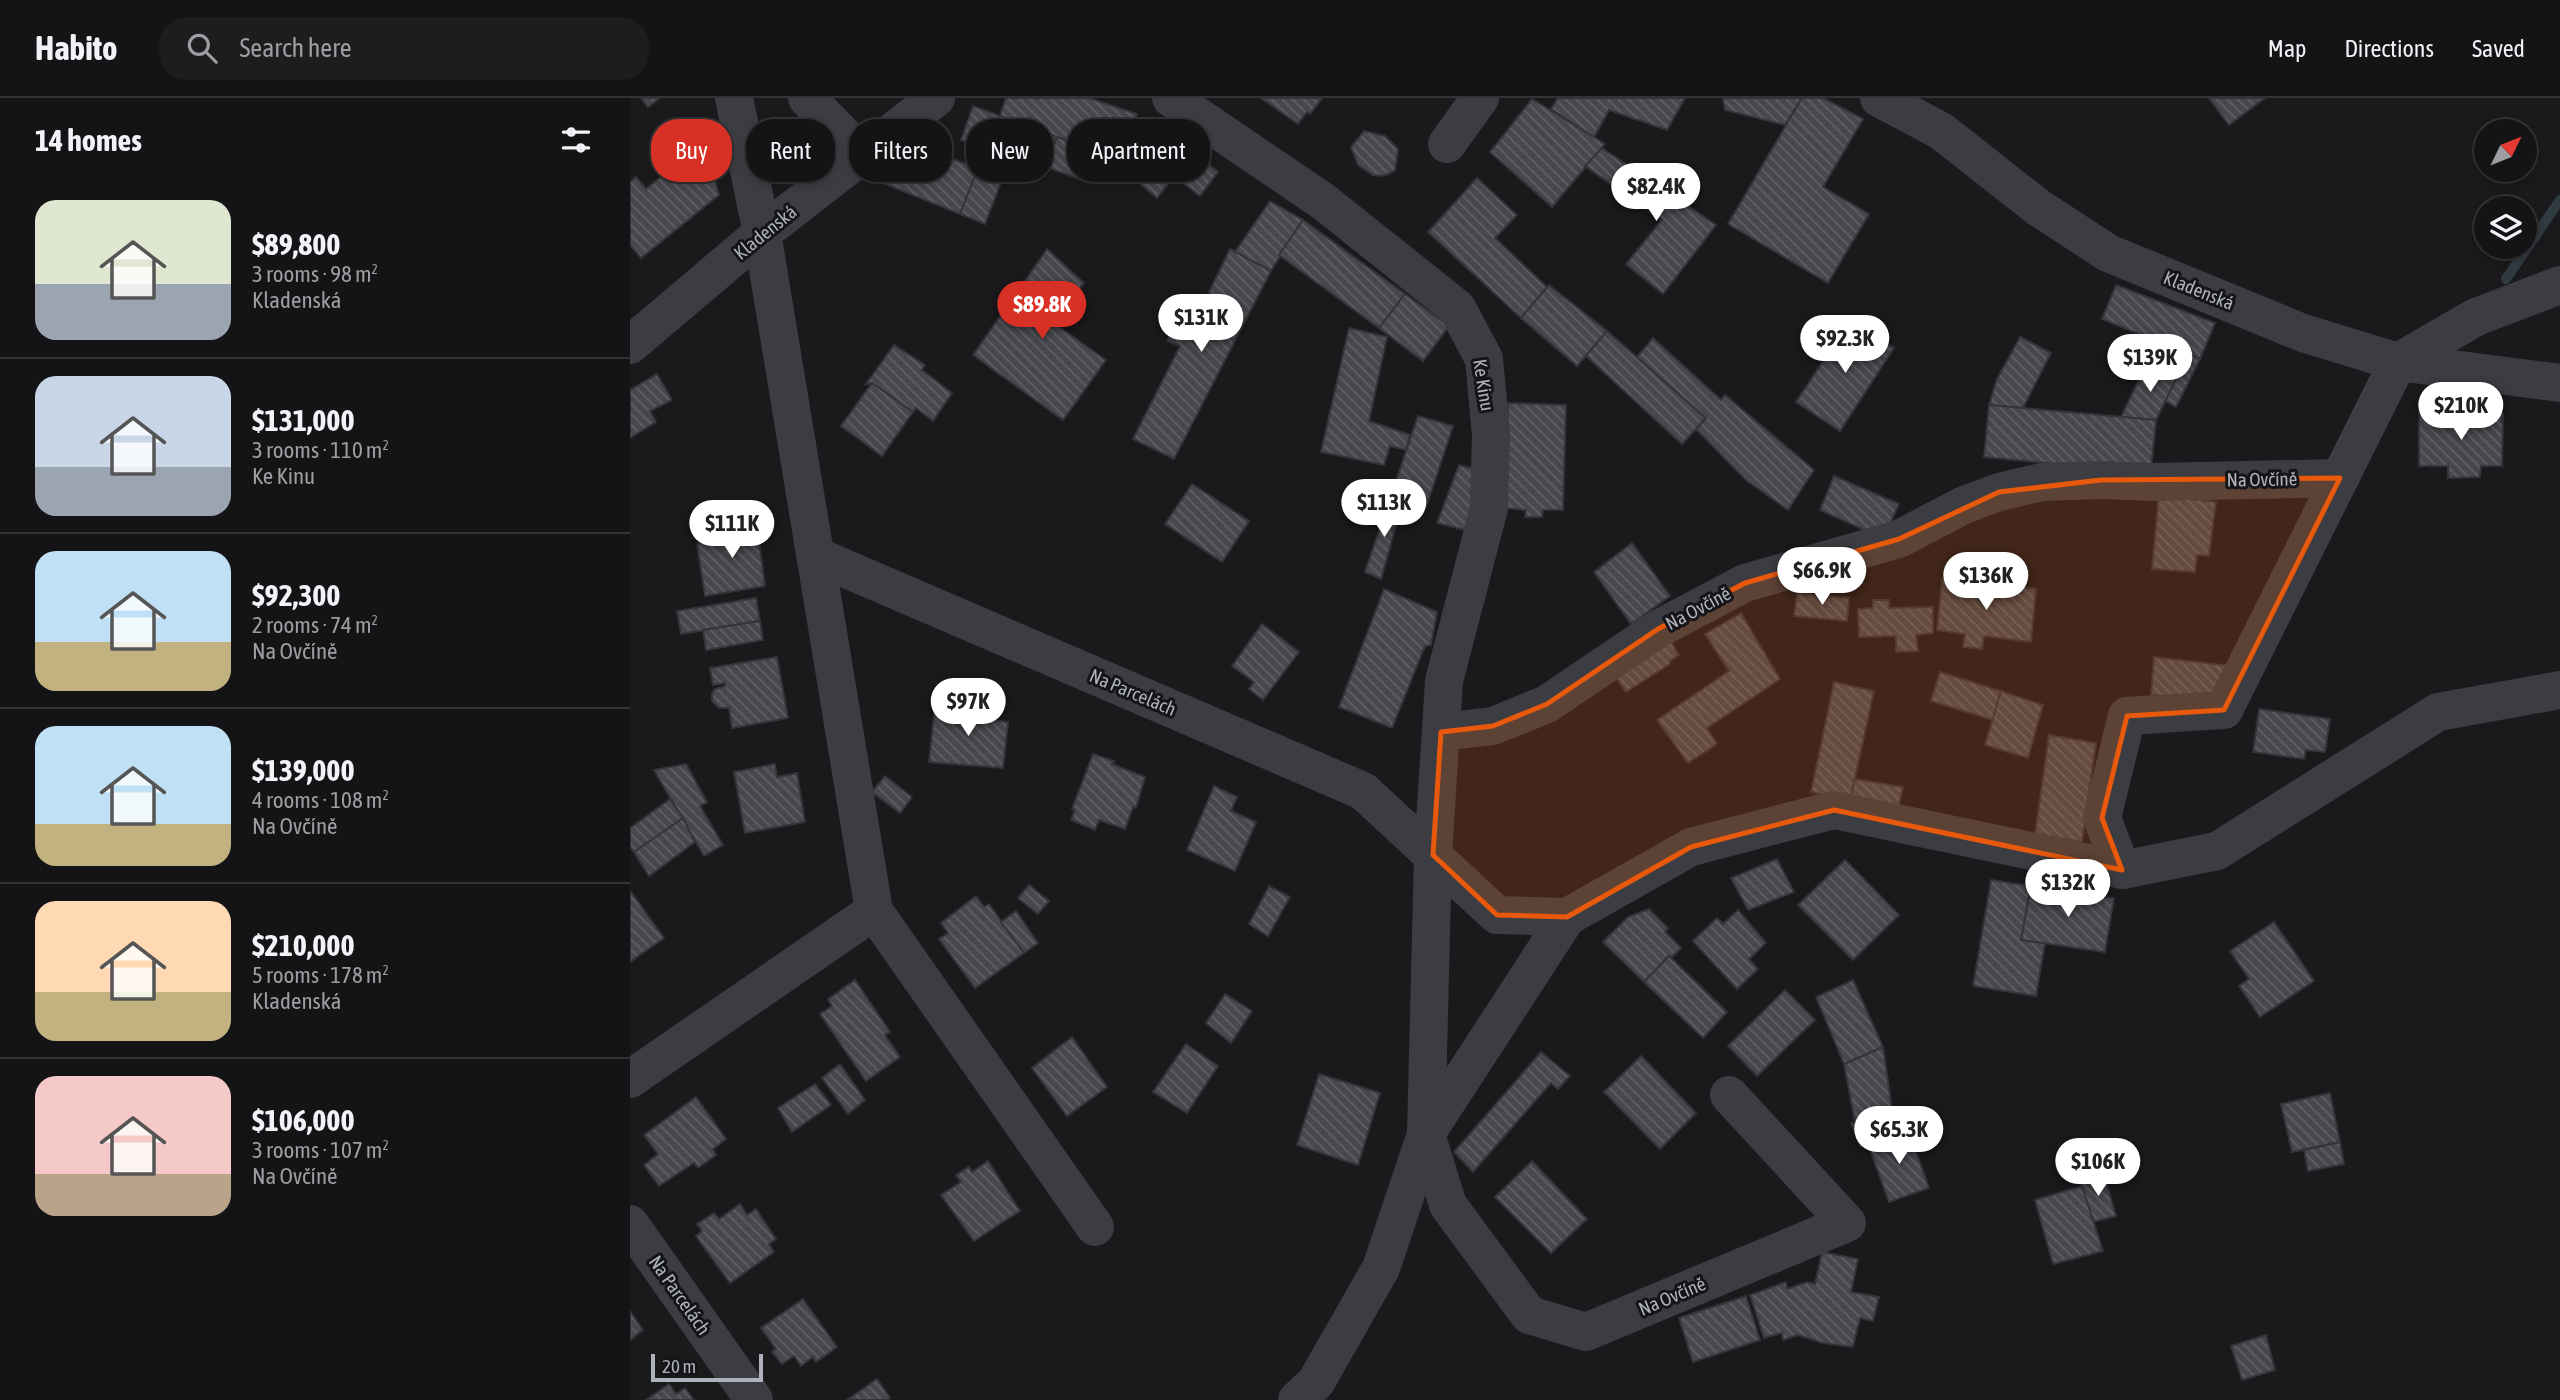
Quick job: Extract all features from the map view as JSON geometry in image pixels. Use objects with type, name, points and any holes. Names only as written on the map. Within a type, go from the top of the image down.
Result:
[{"type":"street","points":[[734,98],[762,233],[874,911],[1095,1227]]},
{"type":"street","points":[[807,98],[849,141]]},
{"type":"street","name":"Kladenská","points":[[909,119],[936,98]]},
{"type":"street","name":"Ke Kinu","points":[[1171,98],[1324,202],[1457,308],[1484,359],[1491,435],[1489,508],[1444,681],[1441,732]]},
{"type":"street","points":[[1447,144],[1480,98]]},
{"type":"street","name":"Kladenská","points":[[1880,98],[1941,131],[2039,208],[2108,253],[2303,333],[2399,362],[2560,383]]},
{"type":"street","name":"Kladenská","points":[[630,345],[762,233],[849,166]]},
{"type":"street","points":[[2122,870],[2102,818],[2126,716],[2224,710],[2399,362],[2476,317],[2560,285]]},
{"type":"street","name":"Na Ovčíně","points":[[1729,1095],[1847,1223],[1586,1332],[1529,1315],[1448,1205],[1426,1133],[1433,855],[1441,732],[1493,726],[1547,704],[1658,629],[1745,583],[1899,539],[1964,505],[1999,492],[2042,482],[2340,478]]},
{"type":"street","name":"Na Parcelách","points":[[816,556],[1363,791],[1433,855]]},
{"type":"street","name":"Na Ovčíně","points":[[1297,1400],[1316,1381],[1381,1268],[1426,1133],[1567,917],[1691,847],[1834,810],[2122,870],[2217,851],[2438,712],[2560,690]]},
{"type":"street","points":[[1433,855],[1497,915],[1567,917]]},
{"type":"street","points":[[630,1079],[874,911]]},
{"type":"street","name":"Na Parcelách","points":[[630,1224],[754,1400]]},
{"type":"highlighted area","points":[[2340,478],[2224,710],[2127,716],[2102,818],[2122,870],[1834,810],[1691,847],[1567,917],[1497,915],[1433,855],[1441,732],[1493,726],[1547,704],[1658,629],[1745,583],[1899,539],[1999,492],[2101,480]]},
{"type":"building","points":[[641,98],[660,98],[648,107]]},
{"type":"building","points":[[1006,98],[1089,98],[1137,114],[1135,119],[1067,119],[1067,141],[1053,137],[1053,119],[999,118]]},
{"type":"building","points":[[1261,98],[1322,98],[1298,124]]},
{"type":"building","points":[[1558,98],[1685,98],[1667,130],[1609,110],[1594,137],[1551,109]]},
{"type":"building","points":[[1723,98],[1802,98],[1785,125],[1725,110]]},
{"type":"building","points":[[1802,98],[1823,98],[1863,119],[1823,187],[1869,214],[1828,283],[1728,224]]},
{"type":"building","points":[[2209,98],[2265,98],[2229,125]]},
{"type":"building","points":[[1532,99],[1605,144],[1552,207],[1490,152]]},
{"type":"building","points":[[973,106],[1008,119],[968,119]]},
{"type":"building","points":[[966,126],[966,142],[961,140]]},
{"type":"building","points":[[1364,131],[1385,136],[1398,149],[1395,171],[1383,176],[1373,175],[1358,165],[1351,147]]},
{"type":"building","points":[[1057,137],[1067,141],[1067,175],[1053,170],[1053,148]]},
{"type":"building","points":[[1602,148],[1716,225],[1663,294],[1626,264],[1662,220],[1585,166]]},
{"type":"building","points":[[952,159],[966,164],[966,182],[973,182],[960,214],[885,184],[952,182]]},
{"type":"building","points":[[1210,166],[1218,172],[1200,196],[1182,182],[1210,182]]},
{"type":"building","points":[[636,177],[646,189],[654,182],[715,182],[719,195],[641,258],[630,245],[630,182]]},
{"type":"building","points":[[1477,178],[1517,215],[1495,238],[1547,287],[1521,318],[1428,232]]},
{"type":"building","points":[[973,182],[1001,182],[985,224],[960,214]]},
{"type":"building","points":[[1138,182],[1169,182],[1157,198]]},
{"type":"building","points":[[1270,201],[1303,220],[1271,271],[1235,252]]},
{"type":"building","points":[[1303,220],[1405,294],[1379,328],[1279,255]]},
{"type":"building","points":[[1047,249],[1084,283],[1052,322],[1106,360],[1063,420],[973,355]]},
{"type":"building","points":[[1230,249],[1271,271],[1174,459],[1133,439],[1180,346],[1167,341],[1180,316],[1194,323]]},
{"type":"building","points":[[1549,285],[1607,331],[1577,366],[1521,318]]},
{"type":"building","points":[[2116,285],[2215,323],[2200,359],[2102,319]]},
{"type":"building","points":[[1405,294],[1449,326],[1423,361],[1379,328]]},
{"type":"building","points":[[1851,319],[1894,348],[1840,431],[1796,402]]},
{"type":"building","points":[[1349,328],[1387,337],[1369,421],[1410,435],[1406,450],[1390,446],[1384,465],[1321,452]]},
{"type":"building","points":[[1607,331],[1706,418],[1682,444],[1586,356]]},
{"type":"building","points":[[2020,337],[2051,353],[2023,408],[1989,405],[1997,379]]},
{"type":"building","points":[[1653,338],[1721,400],[1725,395],[1814,470],[1788,510],[1747,481],[1696,429],[1706,418],[1637,357]]},
{"type":"building","points":[[894,345],[925,365],[922,370],[952,393],[933,421],[916,408],[913,412],[872,383],[866,384]]},
{"type":"building","points":[[2188,354],[2200,359],[2176,407],[2165,401]]},
{"type":"building","points":[[2148,361],[2177,377],[2156,420],[2121,417]]},
{"type":"building","points":[[657,374],[672,400],[650,411],[656,422],[630,438],[630,390]]},
{"type":"building","points":[[872,383],[913,412],[882,456],[841,426]]},
{"type":"building","points":[[1508,403],[1566,405],[1563,510],[1543,510],[1542,517],[1525,517],[1526,510],[1505,508]]},
{"type":"building","points":[[1989,405],[2156,420],[2151,469],[2120,470],[1984,457]]},
{"type":"building","points":[[2419,412],[2503,414],[2502,466],[2481,466],[2480,477],[2448,478],[2448,466],[2419,466]]},
{"type":"building","points":[[1418,416],[1453,426],[1426,508],[1391,496]]},
{"type":"building","points":[[1459,465],[1478,470],[1469,531],[1437,523]]},
{"type":"building","points":[[1834,476],[1899,504],[1886,532],[1871,533],[1820,510]]},
{"type":"building","points":[[1192,484],[1249,521],[1222,562],[1165,524]]},
{"type":"building","points":[[2159,495],[2216,502],[2209,556],[2197,555],[2195,572],[2152,569]]},
{"type":"building","points":[[1391,496],[1403,501],[1381,579],[1365,572]]},
{"type":"building","points":[[756,520],[765,586],[705,596],[697,544],[720,540],[717,527]]},
{"type":"building","points":[[1632,543],[1670,596],[1631,624],[1594,572]]},
{"type":"building","points":[[1942,579],[2036,589],[2031,642],[1984,636],[1982,649],[1963,647],[1965,634],[1937,630]]},
{"type":"building","points":[[1384,589],[1437,612],[1431,645],[1425,646],[1392,728],[1339,707]]},
{"type":"building","points":[[1797,593],[1849,598],[1847,621],[1794,616]]},
{"type":"building","points":[[756,598],[760,621],[681,634],[677,611]]},
{"type":"building","points":[[1873,600],[1889,600],[1889,608],[1933,607],[1933,633],[1916,635],[1918,651],[1896,652],[1896,636],[1859,637],[1858,609],[1873,608]]},
{"type":"building","points":[[1741,613],[1780,679],[1707,728],[1717,744],[1688,763],[1657,720],[1729,671],[1705,634]]},
{"type":"building","points":[[760,621],[763,640],[706,650],[703,630]]},
{"type":"building","points":[[1262,624],[1299,652],[1263,700],[1249,689],[1254,682],[1232,666]]},
{"type":"building","points":[[1671,642],[1679,655],[1670,661],[1670,664],[1626,692],[1615,676]]},
{"type":"building","points":[[777,657],[788,718],[732,728],[729,708],[719,708],[712,701],[715,689],[725,686],[725,683],[713,685],[710,668]]},
{"type":"building","points":[[2154,657],[2232,666],[2222,703],[2151,695]]},
{"type":"building","points":[[1940,672],[2001,691],[1993,720],[1931,701]]},
{"type":"building","points":[[1834,682],[1874,691],[1850,801],[1811,792]]},
{"type":"building","points":[[2001,691],[2043,705],[2028,758],[1985,745]]},
{"type":"building","points":[[935,706],[995,713],[993,720],[1008,722],[1003,768],[929,762]]},
{"type":"building","points":[[2259,709],[2330,719],[2325,752],[2306,750],[2304,759],[2253,752]]},
{"type":"building","points":[[2049,735],[2096,743],[2082,842],[2035,834]]},
{"type":"building","points":[[1093,754],[1145,777],[1136,808],[1133,807],[1125,829],[1099,820],[1095,830],[1071,820],[1075,810],[1072,809]]},
{"type":"building","points":[[686,764],[707,802],[700,806],[723,845],[704,856],[654,770]]},
{"type":"building","points":[[775,764],[777,777],[797,773],[805,822],[745,833],[734,772]]},
{"type":"building","points":[[885,776],[912,797],[900,813],[872,792]]},
{"type":"building","points":[[1855,779],[1903,787],[1898,810],[1850,801]]},
{"type":"building","points":[[1214,786],[1237,797],[1231,811],[1256,822],[1235,871],[1187,850]]},
{"type":"building","points":[[670,799],[683,818],[634,852],[630,847],[630,828]]},
{"type":"building","points":[[683,818],[695,842],[649,876],[634,852]]},
{"type":"building","points":[[1777,859],[1794,892],[1748,910],[1731,878]]},
{"type":"building","points":[[1845,860],[1899,915],[1853,960],[1798,905]]},
{"type":"building","points":[[1991,880],[2031,886],[2021,940],[2045,943],[2036,996],[1973,986]]},
{"type":"building","points":[[1029,885],[1049,901],[1038,914],[1018,898]]},
{"type":"building","points":[[1269,886],[1290,897],[1268,936],[1249,924]]},
{"type":"building","points":[[2031,886],[2114,898],[2105,952],[2021,940]]},
{"type":"building","points":[[630,893],[664,938],[630,962]]},
{"type":"building","points":[[976,896],[984,907],[989,904],[1024,953],[975,988],[939,939],[948,933],[941,923]]},
{"type":"building","points":[[1649,909],[1668,928],[1665,932],[1681,948],[1671,958],[1669,956],[1644,982],[1603,942],[1628,917]]},
{"type":"building","points":[[1738,910],[1766,943],[1749,959],[1758,969],[1737,989],[1693,941],[1717,918],[1723,924]]},
{"type":"building","points":[[1016,911],[1038,943],[1024,953],[1001,922]]},
{"type":"building","points":[[2274,922],[2314,981],[2260,1017],[2239,986],[2249,979],[2230,951]]},
{"type":"building","points":[[1669,956],[1727,1012],[1703,1038],[1644,982]]},
{"type":"building","points":[[855,980],[890,1032],[885,1035],[900,1057],[866,1081],[820,1014],[832,1006],[828,999]]},
{"type":"building","points":[[1853,980],[1883,1047],[1844,1064],[1816,997]]},
{"type":"building","points":[[1785,990],[1815,1020],[1757,1076],[1728,1046]]},
{"type":"building","points":[[1225,994],[1252,1011],[1231,1043],[1206,1023]]},
{"type":"building","points":[[1072,1037],[1107,1087],[1067,1116],[1032,1068]]},
{"type":"building","points":[[1186,1044],[1218,1066],[1187,1113],[1153,1092]]},
{"type":"building","points":[[1883,1047],[1893,1116],[1855,1122],[1844,1064]]},
{"type":"building","points":[[1541,1052],[1570,1076],[1558,1089],[1551,1083],[1473,1172],[1454,1152]]},
{"type":"building","points":[[1641,1056],[1696,1113],[1660,1149],[1604,1092]]},
{"type":"building","points":[[840,1064],[865,1100],[848,1114],[822,1078]]},
{"type":"building","points":[[1319,1074],[1380,1093],[1358,1165],[1297,1145]]},
{"type":"building","points":[[815,1084],[831,1105],[792,1132],[778,1108]]},
{"type":"building","points":[[2330,1093],[2340,1142],[2292,1152],[2281,1104]]},
{"type":"building","points":[[696,1097],[726,1139],[713,1149],[716,1155],[698,1168],[694,1163],[659,1186],[644,1165],[658,1154],[644,1135]]},
{"type":"building","points":[[1893,1116],[1896,1133],[1860,1146],[1851,1123]]},
{"type":"building","points":[[1908,1129],[1929,1188],[1889,1202],[1868,1144]]},
{"type":"building","points":[[2340,1142],[2344,1164],[2308,1171],[2304,1150]]},
{"type":"building","points":[[988,1161],[1020,1211],[974,1241],[941,1195],[961,1182],[956,1175],[969,1167],[972,1172]]},
{"type":"building","points":[[1532,1161],[1587,1219],[1551,1253],[1495,1197]]},
{"type":"building","points":[[2104,1174],[2116,1216],[2093,1222],[2079,1180]]},
{"type":"building","points":[[2082,1186],[2103,1251],[2053,1264],[2035,1200]]},
{"type":"building","points":[[740,1204],[747,1215],[756,1209],[776,1239],[769,1244],[774,1252],[730,1283],[696,1236],[702,1231],[697,1224],[714,1213],[719,1219]]},
{"type":"building","points":[[1822,1252],[1858,1259],[1851,1292],[1879,1297],[1873,1321],[1860,1318],[1853,1347],[1822,1343],[1798,1335],[1783,1340],[1782,1333],[1764,1338],[1750,1295],[1786,1282],[1787,1289],[1807,1282],[1815,1284]]},
{"type":"building","points":[[1746,1296],[1760,1340],[1693,1362],[1679,1318]]},
{"type":"building","points":[[803,1299],[837,1347],[816,1362],[813,1357],[801,1366],[794,1356],[782,1364],[772,1352],[776,1349],[761,1328]]},
{"type":"building","points":[[630,1311],[643,1330],[630,1340]]},
{"type":"building","points":[[2266,1335],[2275,1370],[2242,1380],[2231,1346]]},
{"type":"building","points":[[877,1379],[890,1398],[847,1400]]},
{"type":"building","points":[[669,1384],[676,1394],[685,1388],[694,1400],[646,1400]]},
{"type":"waterway","points":[[2506,279],[2560,200]]}]
